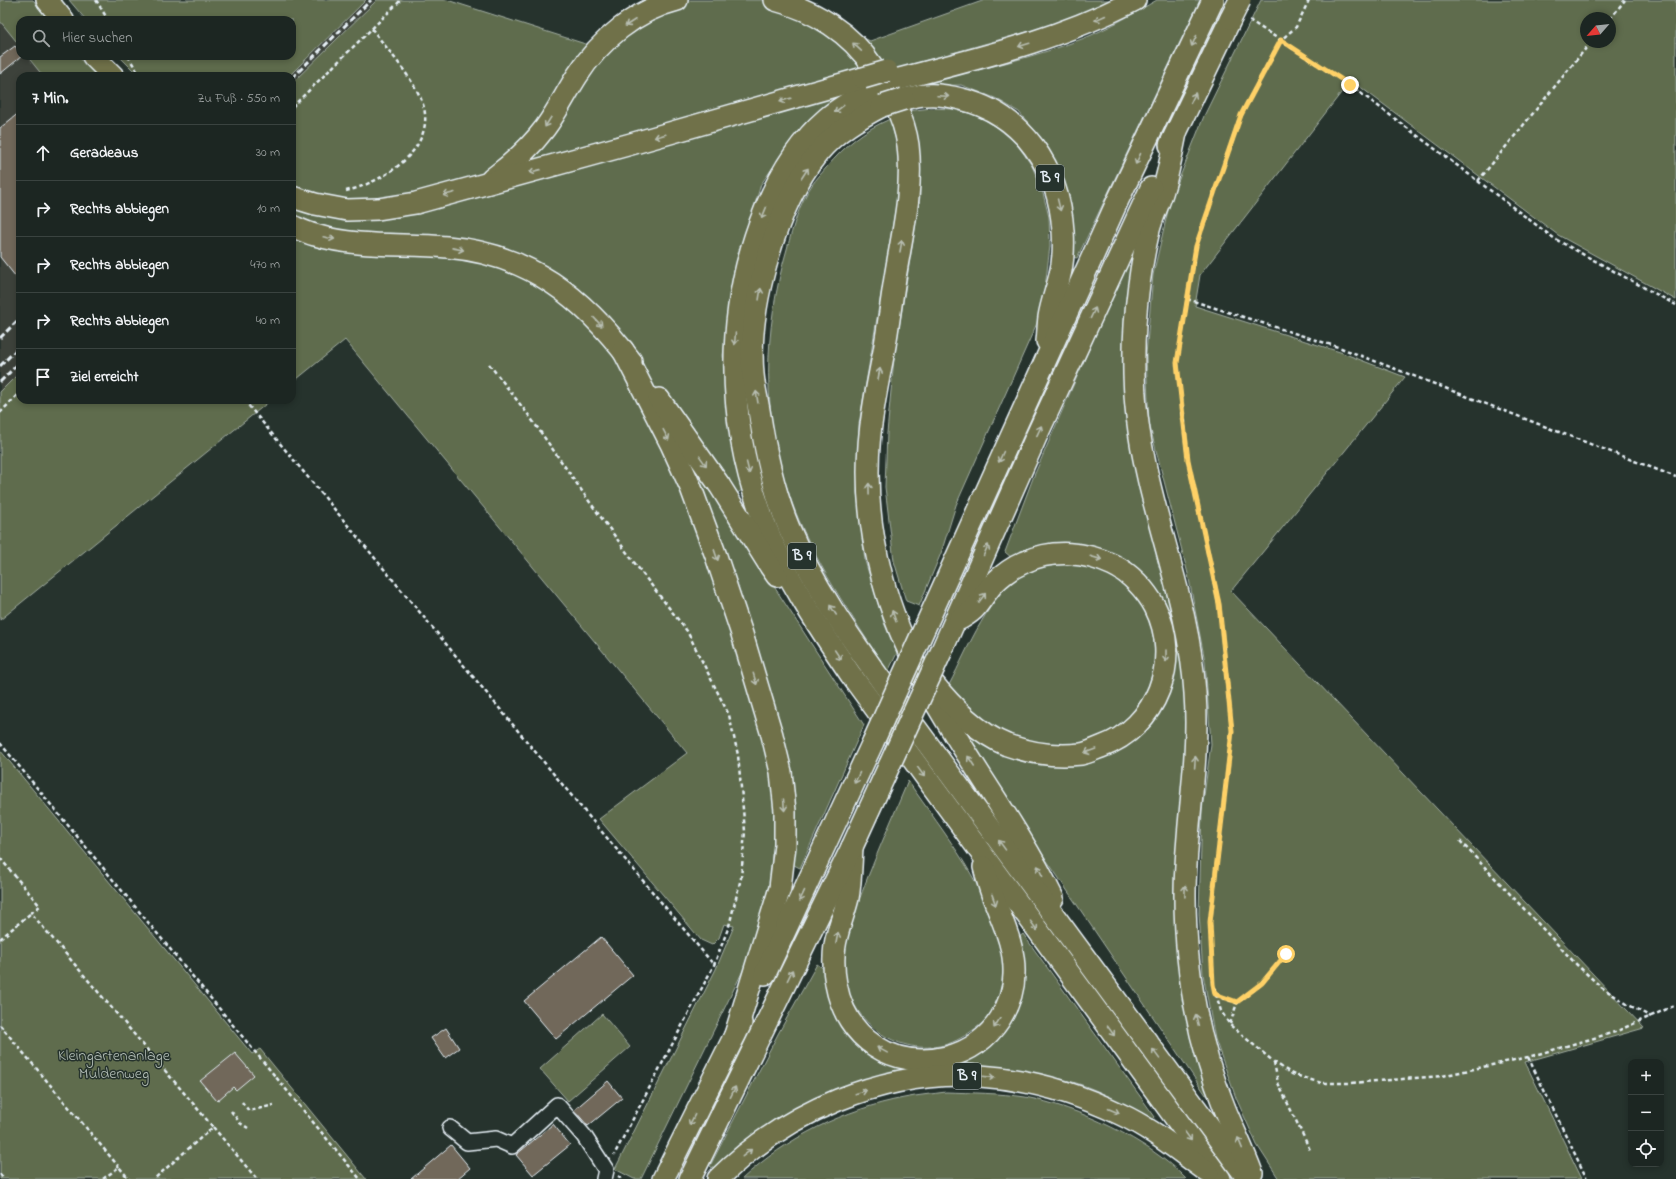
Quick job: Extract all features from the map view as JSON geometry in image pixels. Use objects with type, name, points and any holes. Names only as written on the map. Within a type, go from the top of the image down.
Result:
[{"type":"highway","points":[[47,0],[60,16]]},
{"type":"highway","points":[[487,184],[523,153],[545,128],[578,75],[598,48],[620,29],[646,12],[677,0]]},
{"type":"highway","points":[[775,0],[815,15],[846,37],[864,54],[892,96],[900,114],[908,143],[910,186],[884,349],[872,412],[869,491],[871,522],[882,579],[894,617],[908,652],[942,716],[1036,863],[1075,944]]},
{"type":"highway","points":[[1135,0],[1099,19],[1062,34],[938,69],[890,76],[872,91],[850,101],[827,118],[799,147],[782,174],[762,218],[751,250],[737,310],[735,347],[736,403],[747,466],[764,523],[799,595],[851,675],[1219,1179]]},
{"type":"highway","points":[[1046,358],[1118,200],[1212,3]]},
{"type":"highway","points":[[690,1179],[852,847],[1176,133],[1236,9]]},
{"type":"highway","points":[[97,60],[109,72]]},
{"type":"highway","points":[[296,198],[315,204],[347,210],[378,209],[416,203],[487,184],[872,91]]},
{"type":"highway","name":"B 9","points":[[663,1179],[735,1035],[873,742],[925,627],[1046,358],[1049,316],[1060,277],[1063,252],[1063,231],[1054,186],[1042,159],[1029,139],[1012,123],[994,110],[974,102],[949,96],[925,95],[904,99],[872,91],[859,118],[843,130],[818,153],[798,184],[783,213],[771,248],[762,283],[753,341],[753,374],[767,460],[775,489],[789,528],[804,560],[835,613],[885,686],[1075,944],[1248,1179]]},
{"type":"highway","points":[[1176,133],[1164,188],[1150,227],[1142,263],[1133,372],[1136,409],[1144,464],[1190,648],[1195,692],[1197,732],[1185,893],[1186,940],[1189,978],[1195,1010],[1212,1073],[1225,1110],[1239,1138],[1255,1179]]},
{"type":"highway","points":[[296,228],[314,235],[341,240],[373,244],[448,247],[480,253],[516,262],[538,273],[572,296],[587,310],[623,350],[673,417],[720,486],[770,566],[816,622]]},
{"type":"highway","points":[[623,350],[692,488],[744,642],[770,728],[781,772],[785,811],[785,845],[780,888],[735,1035]]},
{"type":"highway","points":[[908,652],[963,716],[983,731],[1005,744],[1028,751],[1056,755],[1082,754],[1108,745],[1135,726],[1153,704],[1166,663],[1166,641],[1159,616],[1148,596],[1120,568],[1101,559],[1083,555],[1064,553],[1045,555],[1026,561],[1009,571],[994,583],[974,609],[953,624]]},
{"type":"highway","points":[[852,847],[848,898],[836,938],[834,958],[836,983],[840,1002],[849,1020],[859,1033],[872,1045],[889,1054],[909,1060],[933,1060],[964,1052],[978,1044],[993,1030],[1004,1013],[1011,994],[1014,974],[1013,950],[994,900],[978,850]]},
{"type":"highway","name":"B 9","points":[[718,1179],[752,1149],[800,1117],[843,1097],[910,1080],[980,1076],[1016,1080],[1084,1098],[1121,1114],[1153,1133],[1219,1179]]},
{"type":"lane","points":[[450,1128],[467,1142],[496,1139],[512,1146],[557,1105],[584,1136],[605,1174]]},
{"type":"path","points":[[96,0],[106,16]]},
{"type":"path","points":[[296,103],[401,0]]},
{"type":"path","points":[[1309,0],[1296,27],[1281,40],[1241,115],[1196,246],[1177,363],[1188,460],[1219,604],[1232,731],[1210,922],[1213,984],[1221,1011],[1230,1025],[1274,1062],[1292,1074],[1321,1082],[1351,1083],[1442,1076],[1528,1057],[1615,1032],[1652,1017],[1676,1005]]},
{"type":"path","points":[[1616,12],[1625,0]]},
{"type":"path","points":[[341,192],[356,189],[386,176],[409,156],[419,142],[425,128],[424,108],[417,89],[372,29]]},
{"type":"path","points":[[1281,40],[1350,85],[1555,239],[1676,305]]},
{"type":"path","points":[[1478,181],[1586,48]]},
{"type":"path","points":[[130,60],[138,72]]},
{"type":"path","points":[[1187,299],[1341,348],[1676,476]]},
{"type":"path","points":[[489,364],[530,417],[642,573],[687,631],[729,715],[738,755],[745,831],[740,878],[729,926],[714,965],[605,1174]]},
{"type":"path","points":[[0,413],[16,396]]},
{"type":"path","points":[[247,404],[714,965]]},
{"type":"path","points":[[0,743],[360,1179]]},
{"type":"path","points":[[1460,841],[1576,964],[1601,987],[1627,1004],[1652,1017]]},
{"type":"path","points":[[0,858],[40,906],[0,939]]},
{"type":"path","points":[[31,913],[256,1178]]},
{"type":"path","points":[[1230,1025],[1237,1002],[1262,983],[1286,954]]},
{"type":"path","points":[[1215,994],[1237,1002]]},
{"type":"path","points":[[0,1025],[129,1179]]},
{"type":"path","points":[[1528,1057],[1587,1179]]},
{"type":"path","points":[[1274,1062],[1278,1083],[1311,1152]]},
{"type":"path","points":[[242,1102],[250,1111],[274,1105]]},
{"type":"path","points":[[231,1111],[240,1123],[248,1128]]},
{"type":"path","points":[[154,1179],[213,1127]]},
{"type":"path","points":[[103,1179],[119,1166]]},
{"type":"path","points":[[0,1174],[4,1179]]},
{"type":"shaded area","points":[[366,0],[377,0],[296,79],[296,72],[293,72]]},
{"type":"shaded area","points":[[0,21],[16,42],[16,60],[30,60],[40,72],[16,72],[16,376],[0,392]]},
{"type":"green space","points":[[0,0],[33,0],[47,16],[16,16],[16,41],[0,21]]},
{"type":"green space","points":[[69,0],[366,0],[293,72],[135,72],[123,60],[296,60],[296,16],[83,16]]},
{"type":"green space","points":[[377,0],[447,0],[598,48],[677,0],[775,0],[815,15],[870,41],[985,0],[1118,0],[1087,15],[906,66],[842,94],[805,123],[761,184],[737,264],[723,355],[729,425],[742,490],[721,505],[864,725],[800,868],[772,854],[770,881],[751,954],[641,1179],[634,1179],[615,1169],[716,969],[734,926],[724,924],[719,938],[712,945],[701,940],[599,819],[687,753],[345,340],[296,380],[296,79]]},
{"type":"green space","points":[[1157,0],[1200,0],[1077,258],[1072,257],[1073,219],[1061,177],[1041,138],[1019,112],[995,98],[961,85],[926,86],[925,83],[1007,63],[1087,37],[1105,29]]},
{"type":"green space","points":[[1261,0],[1676,0],[1676,300],[1558,235],[1351,80],[1200,275],[1195,306],[1340,352],[1405,377],[1231,591],[1644,1028],[1525,1062],[1582,1179],[1279,1179],[1257,1145],[1236,1098],[1215,1039],[1203,974],[1199,913],[1202,811],[1211,744],[1205,661],[1188,574],[1149,423],[1146,355],[1153,275],[1170,202],[1204,116]]},
{"type":"green space","points":[[30,60],[86,60],[97,72],[40,72]]},
{"type":"green space","points":[[931,108],[952,109],[977,115],[998,128],[1017,144],[1032,166],[1042,190],[1049,217],[1050,246],[1045,288],[1037,323],[956,505],[941,553],[919,606],[906,601],[894,561],[885,487],[887,433],[894,359],[920,197],[918,142],[908,111]]},
{"type":"green space","points":[[890,119],[898,148],[900,182],[859,424],[857,492],[865,561],[884,623],[897,653],[888,672],[847,609],[821,565],[799,520],[790,497],[774,436],[770,405],[769,373],[773,311],[779,280],[794,224],[803,200],[815,181],[833,160],[855,139],[871,128]]},
{"type":"green space","points":[[1126,264],[1132,267],[1127,319],[1184,655],[1189,720],[1175,923],[1182,992],[1210,1094],[1206,1095],[961,734],[961,700],[949,685],[972,638],[990,608],[1012,581],[1026,570],[1005,552],[1033,478]]},
{"type":"green space","points":[[16,376],[16,404],[266,404],[0,620],[0,392]]},
{"type":"green space","name":"Kleingartenanlage Muldenweg","points":[[0,750],[252,1054],[260,1049],[366,1179],[0,1179]]},
{"type":"green space","points":[[908,781],[951,842],[977,885],[988,908],[996,931],[1003,961],[1001,998],[994,1013],[965,1036],[948,1044],[928,1047],[911,1046],[896,1042],[869,1024],[859,1012],[851,998],[844,969],[846,943],[853,917],[867,879]]},
{"type":"green space","points":[[1023,934],[1155,1117],[1150,1123],[1102,1093],[1077,1083],[1058,1078],[1018,1072],[939,1069],[992,1044],[1007,1028],[1018,1004],[1024,971],[1018,938]]},
{"type":"green space","points":[[817,964],[824,969],[828,997],[837,1021],[859,1046],[921,1067],[715,1170],[710,1166],[778,1034]]},
{"type":"green space","points":[[602,1014],[630,1047],[568,1101],[540,1069]]},
{"type":"green space","points":[[946,1092],[1025,1097],[1067,1109],[1112,1127],[1133,1139],[1153,1151],[1186,1179],[742,1179],[759,1164],[797,1138],[838,1118],[882,1103],[909,1097]]},
{"type":"building","points":[[15,46],[16,47],[17,60],[0,74],[0,57]]},
{"type":"building","points":[[16,115],[16,277],[0,257],[0,128]]},
{"type":"building","points":[[601,937],[633,975],[556,1039],[524,1001]]},
{"type":"building","points":[[446,1028],[459,1048],[445,1058],[431,1038]]},
{"type":"building","points":[[235,1053],[254,1075],[236,1090],[233,1087],[217,1101],[200,1081]]},
{"type":"building","points":[[608,1081],[622,1098],[588,1126],[574,1110]]},
{"type":"building","points":[[553,1124],[570,1145],[533,1175],[516,1155]]},
{"type":"building","points":[[451,1145],[470,1168],[457,1179],[411,1179]]},
{"type":"railway","points":[[296,74],[371,0]]},
{"type":"railway","points":[[0,338],[16,322]]},
{"type":"railway","points":[[0,366],[16,350]]},
{"type":"railway","points":[[0,382],[16,366]]},
{"type":"route","points":[[1286,954],[1262,983],[1237,1002],[1215,994],[1213,984],[1210,922],[1232,731],[1219,604],[1188,460],[1177,363],[1196,246],[1241,115],[1281,40],[1350,85]]}]
